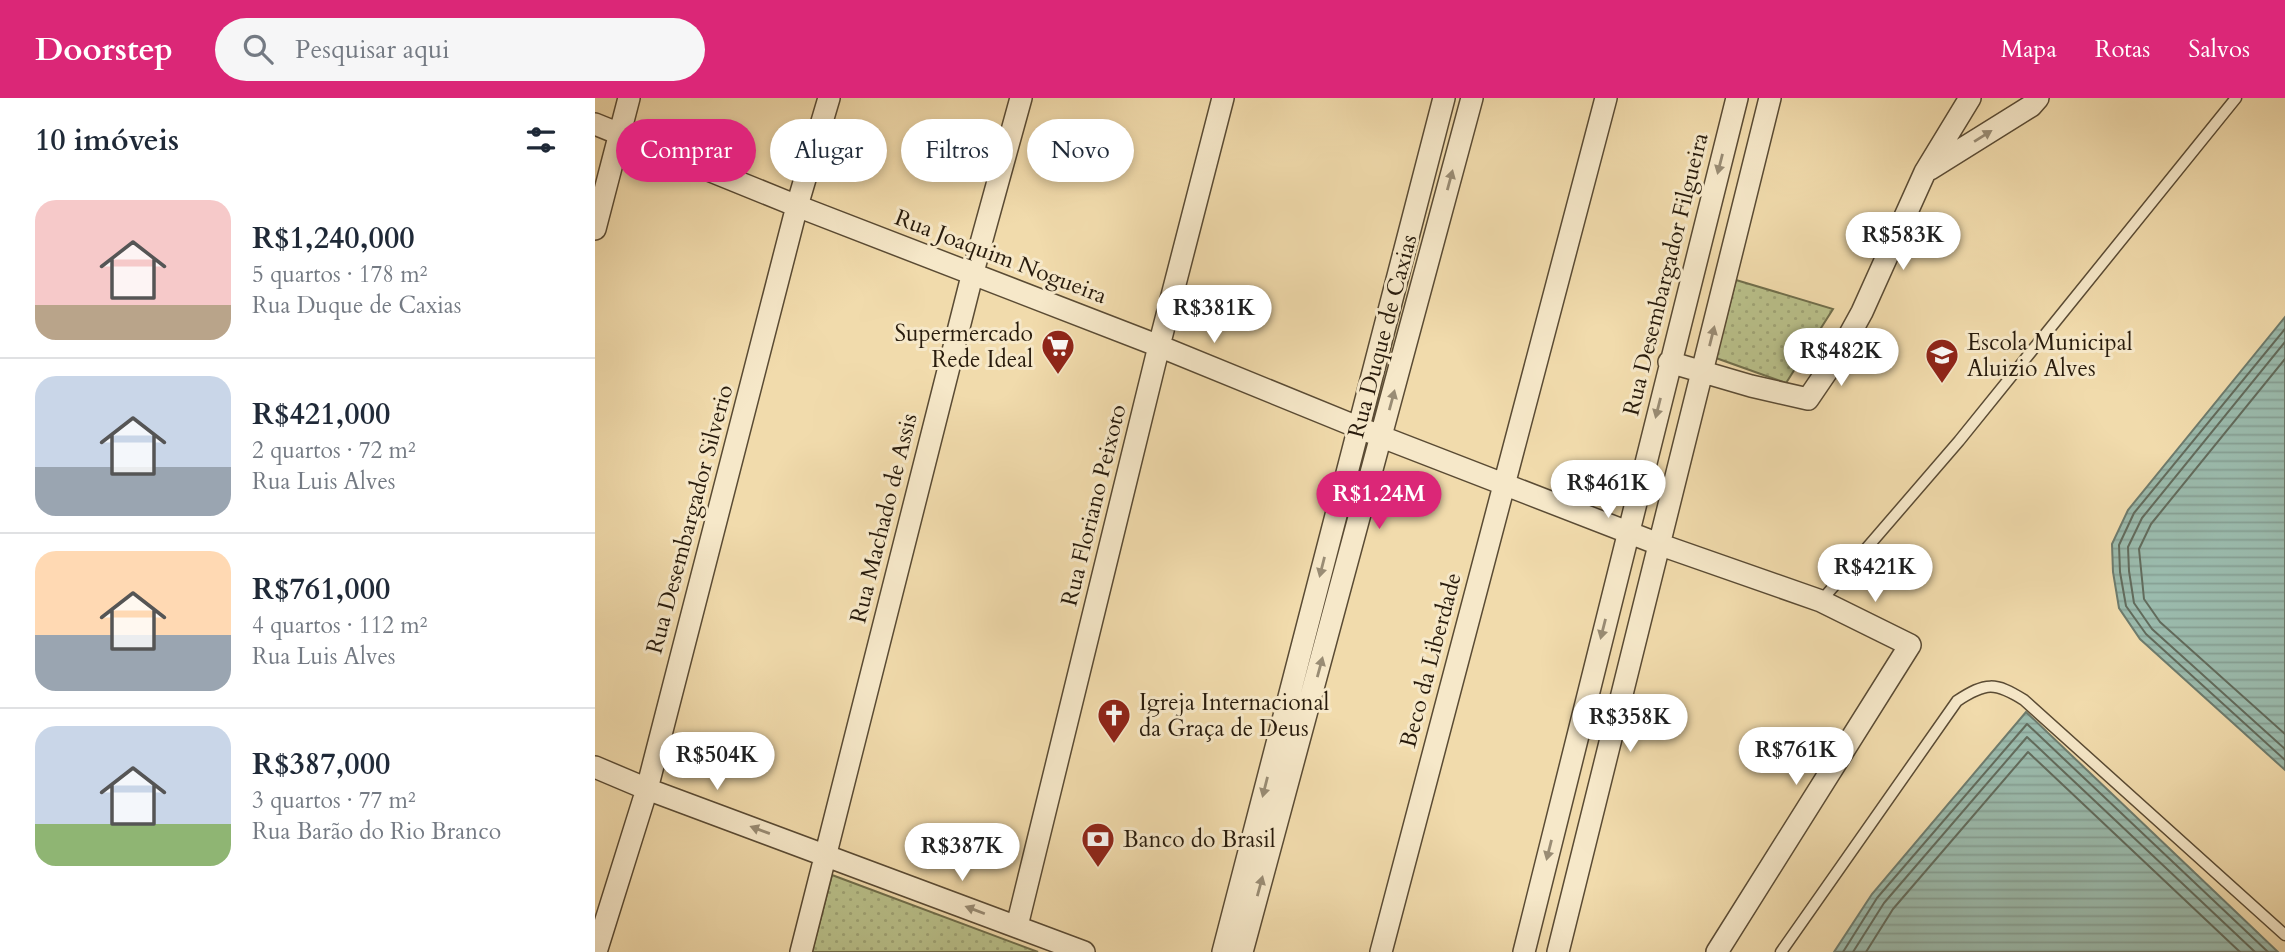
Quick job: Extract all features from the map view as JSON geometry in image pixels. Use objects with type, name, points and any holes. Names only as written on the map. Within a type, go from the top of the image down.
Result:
[{"type":"street","points":[[624,119],[629,98]]},
{"type":"street","name":"Rua Desembargador Silverio","points":[[599,949],[647,789],[797,206],[829,98]]},
{"type":"street","name":"Rua Machado de Assis","points":[[800,952],[973,272],[1021,98]]},
{"type":"street","name":"Rua Floriano Peixoto","points":[[1017,926],[1159,346],[1223,98]]},
{"type":"street","name":"Rua Duque de Caxias","points":[[1223,952],[1444,98]]},
{"type":"street","name":"Rua Duque de Caxias","points":[[1242,952],[1472,98]]},
{"type":"street","name":"Beco da Liberdade","points":[[1381,952],[1606,98]]},
{"type":"street","name":"Rua Desembargador Filgueira","points":[[1524,952],[1737,98]]},
{"type":"street","points":[[1558,952],[1770,98]]},
{"type":"street","points":[[1669,362],[1808,399],[1840,352],[1862,312],[1925,172],[1970,98]]},
{"type":"street","points":[[1925,172],[2031,106],[2038,98]]},
{"type":"street","name":"Rua Joaquim Nogueira","points":[[595,124],[616,132]]},
{"type":"street","points":[[595,229],[616,148]]},
{"type":"street","name":"Rua Joaquim Nogueira","points":[[739,182],[973,272],[1503,484],[1661,545],[1821,601],[1910,645],[1717,952]]},
{"type":"street","points":[[1696,261],[1728,270]]},
{"type":"street","points":[[595,767],[647,789],[1084,952]]},
{"type":"lane","points":[[1821,601],[1959,441],[2236,98]]},
{"type":"lane","points":[[1781,952],[1957,701],[1974,690],[1989,685],[2005,688],[2024,701],[2285,935]]},
{"type":"green space","points":[[1736,280],[1833,309],[1786,383],[1716,358]]},
{"type":"green space","points":[[832,875],[1038,952],[812,952]]},
{"type":"water","points":[[2285,317],[2285,770],[2140,639],[2119,608],[2112,544],[2128,510]]},
{"type":"water","points":[[2026,712],[2278,952],[1834,952],[1872,894]]},
{"type":"place","name":"Supermercado Rede Ideal","points":[[1058,376]]},
{"type":"place","name":"Escola Municipal Aluizio Alves","points":[[1942,385]]},
{"type":"place","name":"Igreja Internacional da Graça de Deus","points":[[1114,745]]},
{"type":"place","name":"Banco do Brasil","points":[[1098,869]]}]
